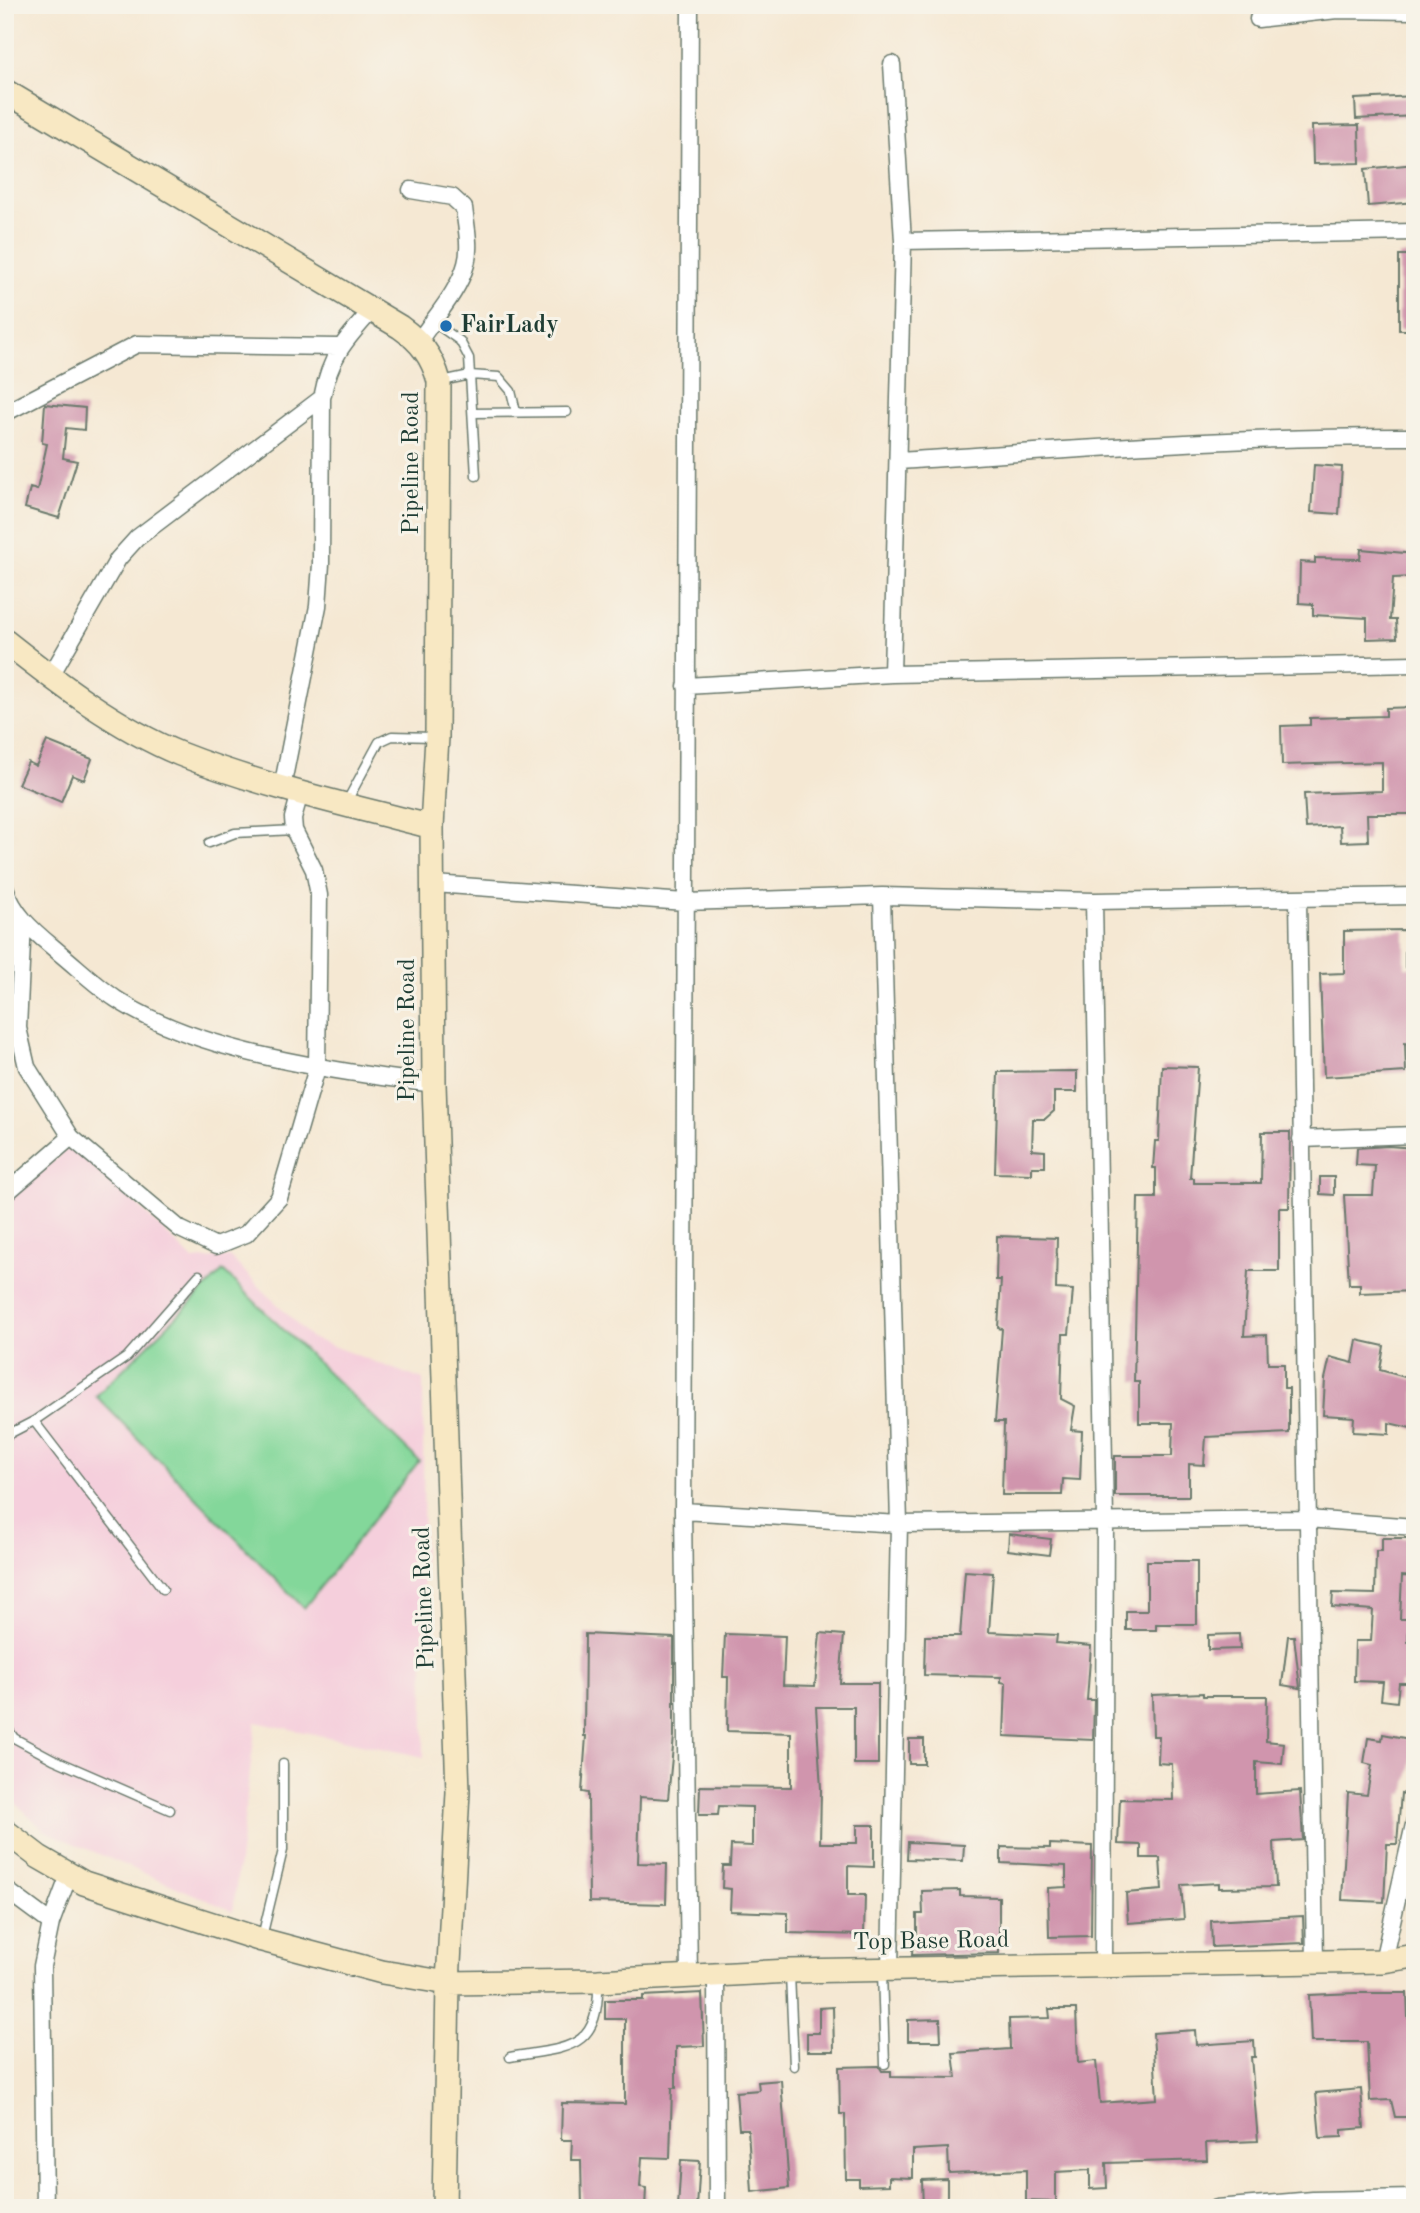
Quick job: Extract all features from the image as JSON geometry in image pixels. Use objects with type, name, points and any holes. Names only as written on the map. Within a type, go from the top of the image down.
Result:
[{"type":"street","points":[[689,1977],[683,1511],[690,5]]},
{"type":"street","points":[[1258,19],[1337,8],[1415,12]]},
{"type":"street","points":[[892,64],[903,241],[892,674]]},
{"type":"street","name":"Pipeline Road","points":[[5,91],[373,309],[419,341],[434,362],[439,381],[437,737],[432,827],[434,1084],[458,1792],[448,1983],[444,2208]]},
{"type":"street","points":[[411,190],[452,197],[464,208],[467,263],[419,341]]},
{"type":"street","points":[[903,241],[1415,232]]},
{"type":"street","points":[[23,922],[18,1028],[27,1067],[71,1137],[180,1229],[216,1246],[246,1234],[279,1198],[317,1068],[319,895],[314,870],[294,830],[291,790],[318,606],[321,564],[322,398],[326,376],[338,348],[373,309]]},
{"type":"street","points":[[5,413],[137,344],[338,348]]},
{"type":"street","points":[[50,677],[112,570],[137,538],[322,398]]},
{"type":"street","points":[[899,461],[1124,446],[1342,437],[1415,437]]},
{"type":"street","points":[[5,641],[50,677],[160,744],[291,790],[432,827]]},
{"type":"street","points":[[686,686],[892,674],[1415,664]]},
{"type":"street","points":[[434,884],[685,902],[882,896],[1094,901],[1415,896]]},
{"type":"street","points":[[5,887],[23,922],[117,999],[156,1020],[225,1045],[317,1068],[434,1084]]},
{"type":"street","points":[[882,896],[899,1524],[886,1969]]},
{"type":"street","points":[[1298,899],[1315,1962]]},
{"type":"street","points":[[1094,901],[1105,1520],[1103,1966]]},
{"type":"street","points":[[1301,1139],[1415,1135]]},
{"type":"street","points":[[5,1194],[71,1137]]},
{"type":"street","points":[[683,1511],[899,1524],[1307,1519],[1415,1527]]},
{"type":"street","points":[[1383,1961],[1415,1820]]},
{"type":"street","name":"Top Base Road","points":[[5,1831],[39,1857],[84,1883],[261,1940],[382,1972],[448,1983],[597,1981],[790,1971],[1383,1961],[1415,1956]]},
{"type":"street","points":[[45,2208],[42,1966],[51,1923],[69,1875]]},
{"type":"street","points":[[5,1889],[51,1923]]},
{"type":"street","points":[[716,1975],[717,2208]]},
{"type":"street","points":[[1216,2208],[1415,2198]]},
{"type":"lane","points":[[432,321],[464,346],[469,358],[476,476]]},
{"type":"lane","points":[[439,381],[470,375],[499,377],[511,391],[516,412]]},
{"type":"lane","points":[[473,413],[567,412]]},
{"type":"lane","points":[[346,805],[379,742],[391,736],[437,737]]},
{"type":"lane","points":[[209,843],[235,833],[294,830]]},
{"type":"lane","points":[[5,1436],[34,1421],[127,1357],[199,1275]]},
{"type":"lane","points":[[34,1421],[163,1589]]},
{"type":"lane","points":[[5,1725],[14,1738],[44,1754],[170,1810]]},
{"type":"lane","points":[[261,1940],[283,1850],[284,1764]]},
{"type":"lane","points":[[885,2064],[886,1969]]},
{"type":"lane","points":[[790,1971],[794,2067]]},
{"type":"lane","points":[[510,2057],[573,2046],[584,2039],[596,2016],[597,1981]]},
{"type":"shaded area","points":[[70,1146],[88,1156],[193,1260],[230,1257],[311,1338],[423,1380],[424,1757],[256,1722],[233,1911],[45,1831],[5,1793],[5,1204]]},
{"type":"green space","points":[[223,1271],[419,1461],[304,1608],[96,1396]]},
{"type":"building","points":[[1415,96],[1415,116],[1356,119],[1355,99]]},
{"type":"building","points":[[1359,125],[1360,163],[1313,164],[1312,126]]},
{"type":"building","points":[[1415,164],[1415,202],[1368,206],[1365,169]]},
{"type":"building","points":[[1399,255],[1415,255],[1415,330],[1399,330]]},
{"type":"building","points":[[45,404],[85,408],[84,430],[66,428],[63,458],[77,461],[59,518],[25,508],[30,488],[37,490],[47,444],[42,443]]},
{"type":"building","points":[[1314,465],[1342,467],[1339,514],[1311,512]]},
{"type":"building","points":[[1361,549],[1415,554],[1415,577],[1393,578],[1390,620],[1396,620],[1397,638],[1367,639],[1367,618],[1313,615],[1313,604],[1299,603],[1300,562],[1315,563],[1315,558],[1360,559]]},
{"type":"building","points":[[1415,707],[1415,814],[1367,814],[1368,841],[1341,842],[1340,826],[1306,828],[1304,794],[1382,791],[1382,762],[1282,765],[1281,726],[1310,725],[1310,718],[1386,716],[1386,708]]},
{"type":"building","points":[[47,741],[92,759],[84,780],[72,775],[61,802],[18,784],[28,762],[36,766]]},
{"type":"building","points":[[1405,930],[1405,967],[1415,968],[1415,1044],[1405,1043],[1406,1072],[1324,1077],[1320,974],[1344,973],[1344,931]]},
{"type":"building","points":[[1162,1066],[1198,1067],[1190,1178],[1194,1178],[1194,1183],[1261,1183],[1262,1132],[1290,1132],[1289,1208],[1279,1208],[1279,1271],[1248,1271],[1244,1336],[1267,1335],[1268,1364],[1284,1364],[1284,1388],[1289,1388],[1289,1433],[1206,1437],[1204,1465],[1189,1464],[1189,1496],[1115,1496],[1115,1456],[1172,1456],[1173,1423],[1139,1423],[1139,1382],[1134,1382],[1138,1198],[1156,1198],[1156,1168],[1153,1168],[1155,1141],[1159,1141]]},
{"type":"building","points":[[1077,1071],[1077,1092],[1054,1092],[1054,1111],[1045,1119],[1033,1119],[1032,1150],[1045,1151],[1045,1167],[1032,1167],[1032,1174],[995,1173],[998,1072]]},
{"type":"building","points":[[1357,1148],[1415,1148],[1415,1291],[1360,1293],[1360,1284],[1349,1284],[1344,1195],[1373,1195],[1375,1166],[1356,1165]]},
{"type":"building","points":[[1320,1177],[1334,1177],[1334,1195],[1320,1194]]},
{"type":"building","points":[[997,1236],[1057,1238],[1056,1289],[1073,1290],[1069,1334],[1063,1334],[1061,1399],[1075,1406],[1071,1430],[1082,1431],[1080,1480],[1063,1479],[1062,1495],[1002,1495],[1004,1422],[995,1422],[1002,1329],[998,1328],[1001,1280],[996,1280]]},
{"type":"building","points":[[1357,1340],[1384,1346],[1380,1370],[1415,1380],[1415,1429],[1389,1423],[1389,1434],[1353,1432],[1354,1417],[1323,1415],[1325,1379],[1330,1357],[1353,1363]]},
{"type":"building","points":[[1009,1534],[1051,1539],[1049,1555],[1008,1550]]},
{"type":"building","points":[[1382,1538],[1415,1538],[1415,1577],[1402,1576],[1400,1619],[1409,1619],[1408,1642],[1415,1643],[1415,1683],[1399,1683],[1397,1702],[1381,1700],[1383,1682],[1354,1681],[1355,1641],[1371,1641],[1373,1610],[1332,1607],[1333,1593],[1375,1594],[1376,1551],[1382,1551]]},
{"type":"building","points":[[1147,1561],[1197,1561],[1197,1624],[1156,1624],[1156,1630],[1126,1630],[1126,1611],[1147,1611]]},
{"type":"building","points":[[965,1571],[993,1573],[989,1632],[1057,1635],[1056,1643],[1091,1646],[1087,1700],[1094,1700],[1093,1740],[1004,1736],[1006,1683],[1001,1682],[1001,1677],[924,1675],[925,1636],[960,1636]]},
{"type":"building","points":[[820,1633],[844,1635],[840,1683],[878,1683],[878,1764],[854,1764],[854,1707],[816,1707],[821,1789],[820,1843],[857,1843],[857,1825],[874,1825],[874,1867],[848,1866],[848,1895],[865,1895],[864,1935],[788,1933],[788,1913],[730,1911],[731,1889],[722,1888],[723,1866],[730,1866],[731,1845],[752,1846],[752,1807],[719,1806],[718,1815],[699,1815],[700,1786],[791,1787],[791,1733],[727,1731],[728,1677],[723,1677],[725,1634],[785,1636],[783,1685],[815,1686]]},
{"type":"building","points":[[585,1634],[674,1638],[674,1736],[668,1799],[640,1797],[638,1863],[667,1864],[666,1904],[589,1902],[588,1793],[582,1792],[586,1736]]},
{"type":"building","points":[[1239,1634],[1240,1649],[1208,1650],[1208,1635]]},
{"type":"building","points":[[1288,1636],[1294,1636],[1300,1688],[1282,1685]]},
{"type":"building","points":[[1203,1693],[1203,1696],[1267,1696],[1266,1741],[1284,1743],[1282,1764],[1256,1762],[1256,1794],[1300,1791],[1303,1840],[1274,1842],[1276,1887],[1219,1888],[1219,1883],[1181,1885],[1184,1919],[1128,1923],[1126,1893],[1162,1890],[1160,1858],[1141,1858],[1141,1845],[1118,1844],[1120,1799],[1173,1800],[1172,1764],[1158,1763],[1159,1736],[1153,1736],[1152,1695]]},
{"type":"building","points":[[1383,1734],[1415,1740],[1405,1794],[1401,1793],[1397,1844],[1387,1844],[1384,1902],[1342,1900],[1348,1793],[1367,1795],[1372,1765],[1364,1763],[1368,1738],[1382,1740]]},
{"type":"building","points":[[909,1739],[924,1739],[924,1764],[909,1764]]},
{"type":"building","points":[[908,1842],[964,1845],[963,1861],[907,1859]]},
{"type":"building","points":[[1050,1844],[1092,1846],[1091,1936],[1049,1937],[1048,1888],[1066,1887],[1066,1866],[1001,1863],[1001,1847],[1050,1848]]},
{"type":"building","points":[[960,1890],[960,1896],[999,1897],[999,1953],[912,1955],[913,1937],[917,1937],[917,1914],[923,1914],[922,1891]]},
{"type":"building","points":[[1303,1916],[1304,1943],[1212,1947],[1211,1921]]},
{"type":"building","points":[[702,1993],[704,2046],[676,2047],[676,2088],[672,2088],[670,2158],[642,2157],[640,2187],[646,2188],[645,2208],[582,2208],[581,2160],[571,2160],[572,2140],[561,2140],[562,2103],[625,2104],[625,2019],[605,2019],[605,2000],[643,2000],[643,1996]]},
{"type":"building","points":[[1407,1993],[1408,2018],[1415,2018],[1415,2117],[1395,2117],[1391,2100],[1370,2101],[1367,2042],[1311,2042],[1309,1995]]},
{"type":"building","points":[[833,2007],[834,2051],[807,2051],[807,2033],[819,2033],[819,2008]]},
{"type":"building","points":[[1049,2009],[1076,2009],[1078,2063],[1096,2061],[1100,2103],[1157,2099],[1153,2033],[1195,2030],[1196,2045],[1254,2041],[1255,2057],[1251,2057],[1258,2141],[1206,2143],[1207,2160],[1106,2163],[1107,2188],[1090,2189],[1090,2170],[1056,2172],[1056,2202],[1026,2201],[1026,2170],[949,2173],[948,2148],[913,2150],[913,2178],[889,2177],[889,2185],[859,2186],[859,2179],[846,2179],[845,2114],[840,2114],[839,2067],[879,2066],[882,2071],[891,2071],[891,2077],[956,2078],[953,2053],[1010,2049],[1009,2019],[1050,2018]]},
{"type":"building","points":[[940,2019],[941,2041],[908,2041],[908,2020]]},
{"type":"building","points":[[781,2080],[789,2188],[752,2192],[748,2129],[739,2129],[736,2092],[759,2090],[758,2082]]},
{"type":"building","points":[[1361,2089],[1364,2128],[1342,2130],[1342,2137],[1320,2138],[1316,2093]]},
{"type":"building","points":[[681,2160],[700,2161],[697,2208],[678,2208]]},
{"type":"building","points":[[947,2179],[947,2208],[923,2208],[922,2180]]},
{"type":"place","name":"FairLady","points":[[446,326]]}]
